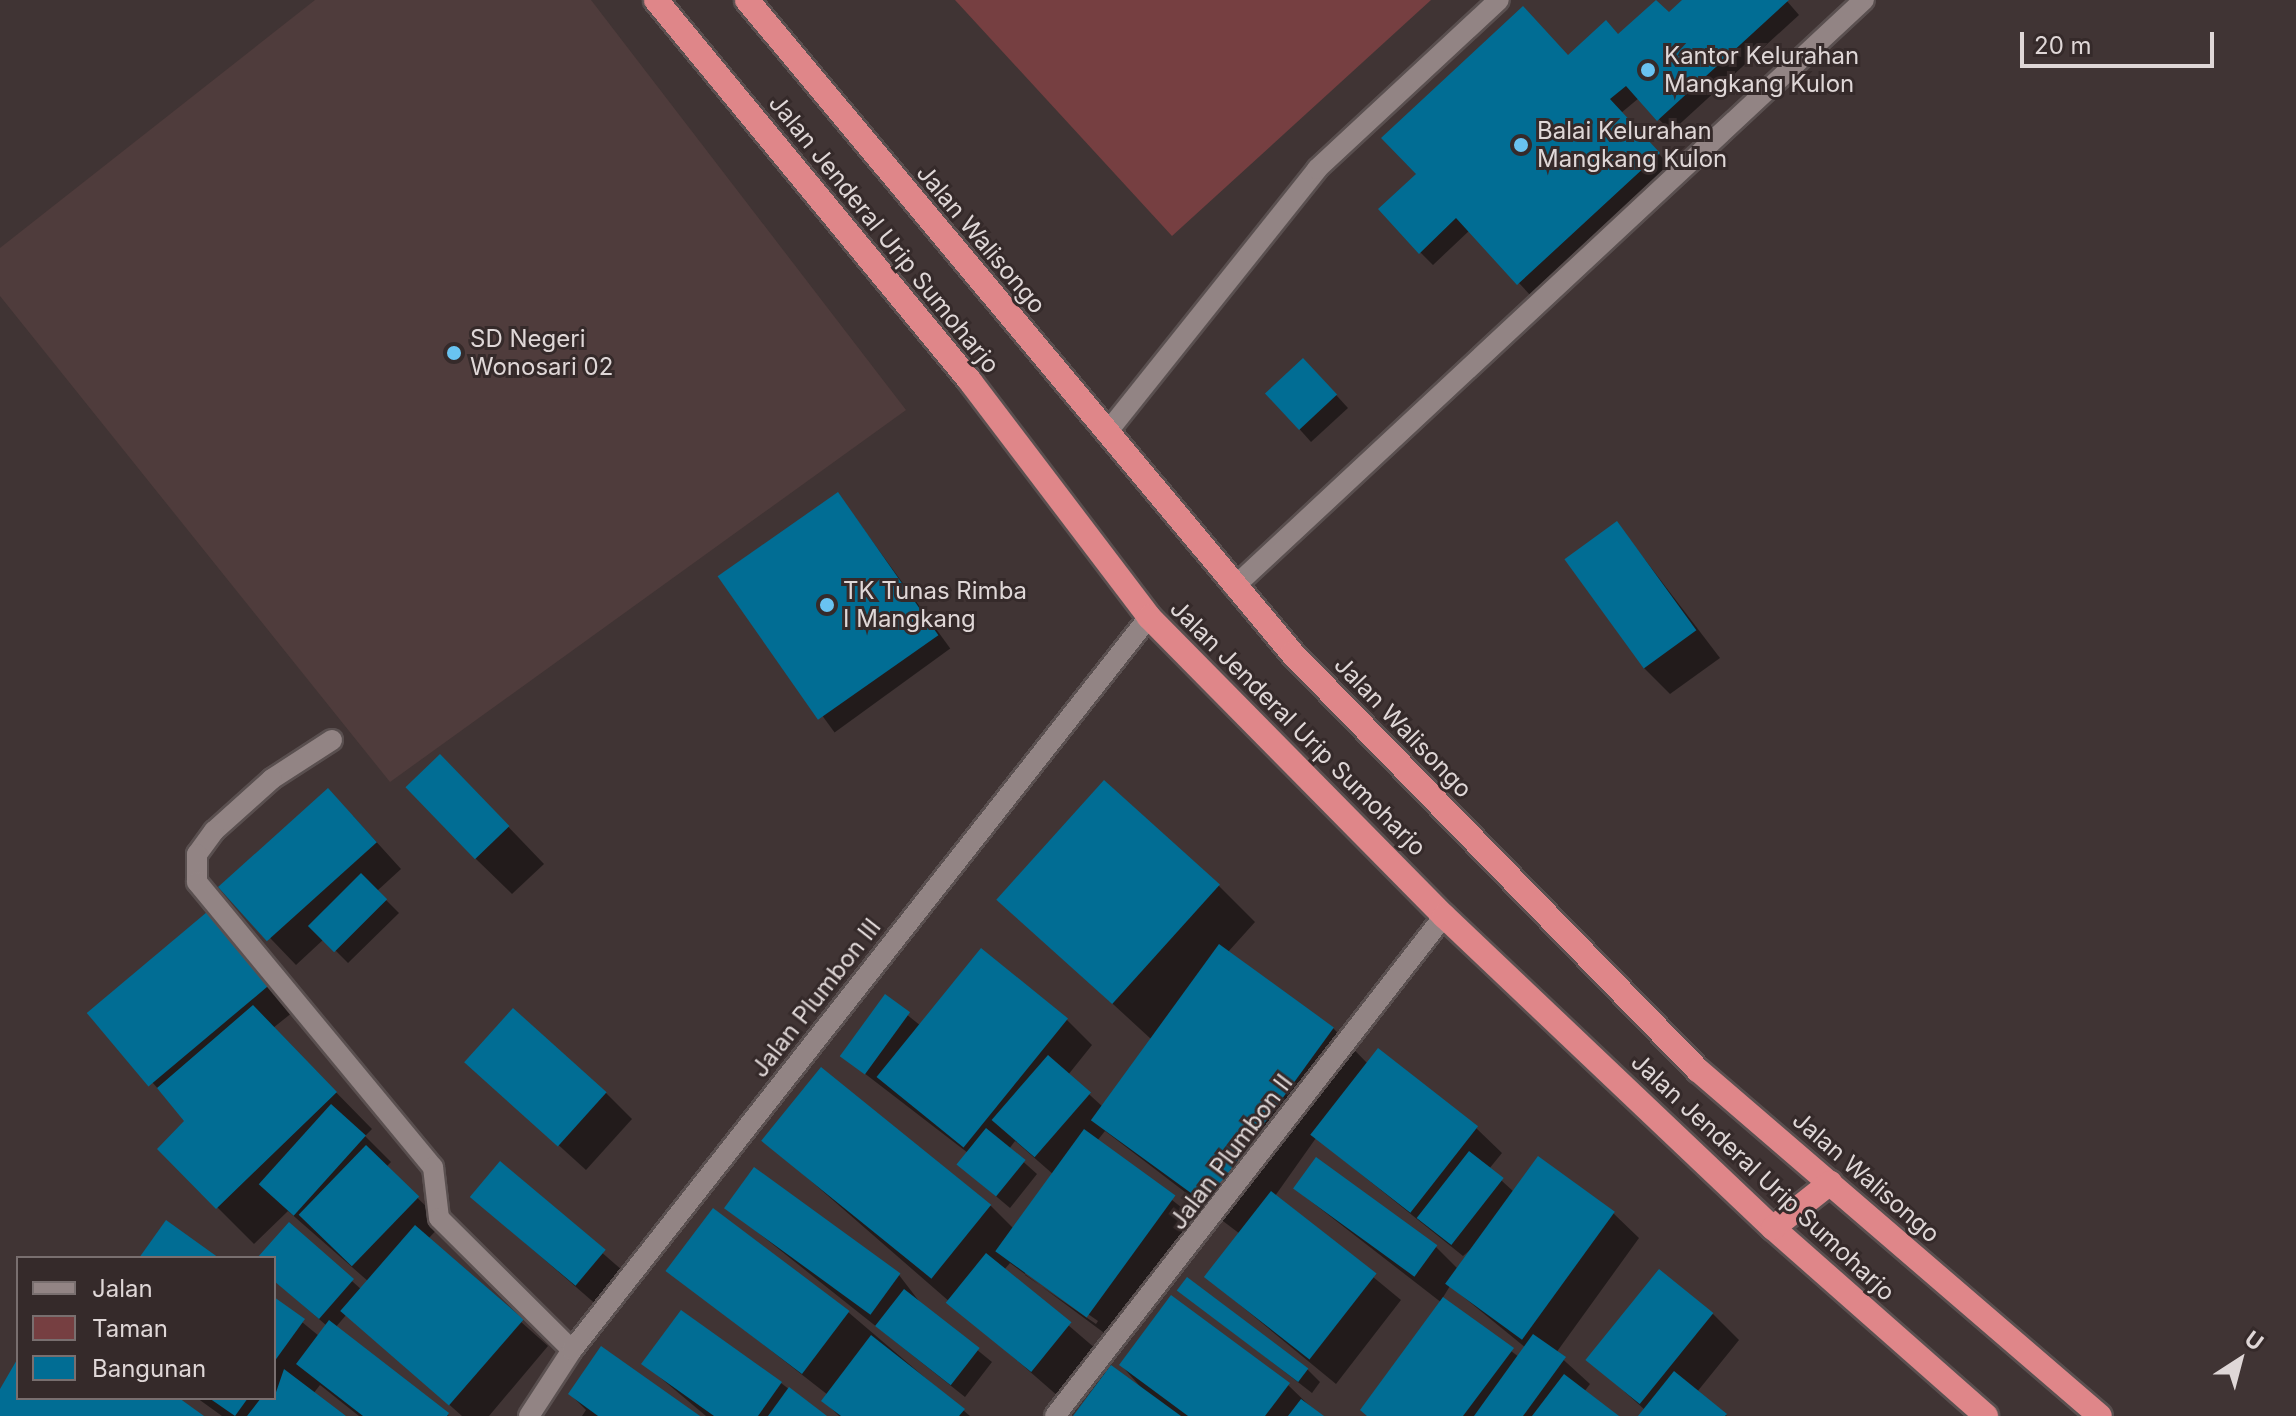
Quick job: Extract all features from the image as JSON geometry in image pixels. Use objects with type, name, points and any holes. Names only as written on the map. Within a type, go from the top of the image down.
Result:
[{"type":"highway","name":"Jalan Jenderal Urip Sumoharjo","points":[[656,0],[970,381],[1149,617],[1444,916],[1773,1228],[1986,1416]]},
{"type":"highway","name":"Jalan Walisongo","points":[[747,0],[1109,430],[1234,587],[1698,1070],[2100,1416]]},
{"type":"highway","points":[[1773,1228],[1830,1183]]},
{"type":"street","points":[[1109,430],[1317,169],[1499,0]]},
{"type":"street","points":[[1234,587],[1864,0]]},
{"type":"street","name":"Jalan Plumbon III","points":[[529,1416],[572,1350],[1149,617]]},
{"type":"street","points":[[332,740],[272,779],[214,831],[197,854],[197,882],[433,1167],[439,1218],[572,1350]]},
{"type":"street","name":"Jalan Plumbon II","points":[[1055,1416],[1444,916]]},
{"type":"shaded area","name":"SD Negeri Wonosari 02","points":[[315,0],[591,0],[906,410],[390,782],[0,296],[0,248]]},
{"type":"green space","points":[[955,0],[1431,0],[1172,236]]},
{"type":"building","name":"Balai Kelurahan Mangkang Kulon","points":[[1656,0],[1669,12],[1682,0],[1789,0],[1657,121],[1626,86],[1610,99],[1660,153],[1517,285],[1456,218],[1419,254],[1378,209],[1416,174],[1381,138],[1523,6],[1568,55],[1606,20],[1618,34]]},
{"type":"building","points":[[1303,358],[1337,395],[1299,430],[1265,393]]},
{"type":"building","name":"TK Tunas Rimba I Mangkang","points":[[838,492],[938,635],[818,720],[718,576]]},
{"type":"building","points":[[1617,521],[1696,630],[1644,668],[1564,559]]},
{"type":"building","points":[[440,754],[509,826],[475,859],[405,787]]},
{"type":"building","points":[[1104,780],[1220,884],[1112,1004],[996,900]]},
{"type":"building","points":[[328,788],[377,842],[267,941],[218,887]]},
{"type":"building","points":[[361,873],[387,899],[334,952],[308,926]]},
{"type":"building","points":[[207,912],[269,986],[148,1086],[87,1013]]},
{"type":"building","points":[[1219,944],[1334,1027],[1206,1204],[1091,1120]]},
{"type":"building","points":[[981,948],[1068,1018],[964,1147],[877,1077]]},
{"type":"building","points":[[885,994],[910,1012],[865,1075],[840,1056]]},
{"type":"building","points":[[253,1005],[337,1092],[216,1209],[157,1149],[184,1121],[157,1088]]},
{"type":"building","points":[[513,1008],[607,1092],[558,1147],[464,1062]]},
{"type":"building","points":[[1378,1048],[1478,1126],[1410,1213],[1310,1135]]},
{"type":"building","points":[[1048,1055],[1091,1092],[1035,1157],[992,1120]]},
{"type":"building","points":[[821,1067],[991,1205],[931,1279],[761,1141]]},
{"type":"building","points":[[331,1104],[366,1135],[294,1216],[259,1184]]},
{"type":"building","points":[[986,1128],[1026,1160],[996,1197],[956,1165]]},
{"type":"building","points":[[1084,1129],[1175,1195],[1087,1318],[995,1251]]},
{"type":"building","points":[[366,1145],[419,1196],[352,1266],[299,1215]]},
{"type":"building","points":[[1469,1151],[1504,1178],[1451,1245],[1417,1218]]},
{"type":"building","points":[[1538,1156],[1615,1212],[1522,1340],[1445,1284]]},
{"type":"building","points":[[1316,1157],[1437,1245],[1414,1277],[1293,1189]]},
{"type":"building","points":[[500,1161],[606,1250],[576,1286],[470,1197]]},
{"type":"building","points":[[754,1167],[900,1273],[870,1315],[724,1208]]},
{"type":"building","points":[[1271,1191],[1377,1273],[1309,1359],[1204,1277]]},
{"type":"building","points":[[713,1208],[850,1311],[802,1374],[665,1271]]},
{"type":"building","points":[[166,1220],[216,1256],[140,1256]]},
{"type":"building","points":[[289,1222],[354,1279],[319,1319],[276,1283],[276,1256],[259,1256]]},
{"type":"building","points":[[415,1225],[524,1319],[449,1406],[340,1311]]},
{"type":"building","points":[[986,1253],[1071,1322],[1031,1372],[946,1303]]},
{"type":"building","points":[[1659,1269],[1713,1313],[1640,1404],[1585,1360]]},
{"type":"building","points":[[1187,1277],[1308,1368],[1298,1382],[1177,1291]]},
{"type":"building","points":[[904,1289],[980,1348],[951,1385],[875,1326]]},
{"type":"building","points":[[1171,1295],[1290,1383],[1265,1416],[1188,1416],[1119,1365]]},
{"type":"building","points":[[1443,1297],[1514,1348],[1463,1416],[1367,1416],[1360,1410]]},
{"type":"building","points":[[276,1298],[305,1319],[276,1359]]},
{"type":"building","points":[[681,1310],[782,1382],[758,1416],[714,1416],[641,1364]]},
{"type":"building","points":[[329,1320],[449,1413],[447,1416],[363,1416],[296,1364]]},
{"type":"building","points":[[1533,1334],[1566,1357],[1523,1416],[1474,1416]]},
{"type":"building","points":[[871,1335],[965,1409],[959,1416],[841,1416],[821,1401]]},
{"type":"building","points":[[601,1346],[700,1416],[598,1416],[568,1394]]},
{"type":"building","points":[[16,1361],[16,1400],[182,1400],[204,1416],[0,1416],[0,1389]]},
{"type":"building","points":[[1111,1365],[1181,1416],[1073,1416]]},
{"type":"building","points":[[284,1369],[346,1416],[247,1416],[259,1400],[276,1400]]},
{"type":"building","points":[[1674,1371],[1727,1414],[1638,1416]]},
{"type":"building","points":[[1564,1374],[1619,1416],[1532,1416]]},
{"type":"building","points":[[789,1387],[827,1416],[768,1416]]},
{"type":"building","points":[[1301,1399],[1324,1416],[1288,1416]]},
{"type":"building","points":[[212,1400],[247,1400],[235,1416]]},
{"type":"place","name":"Kantor Kelurahan Mangkang Kulon","points":[[1648,70]]},
{"type":"place","name":"Balai Kelurahan Mangkang Kulon","points":[[1521,145]]},
{"type":"place","name":"SD Negeri Wonosari 02","points":[[454,353]]},
{"type":"place","name":"TK Tunas Rimba I Mangkang","points":[[827,605]]}]
